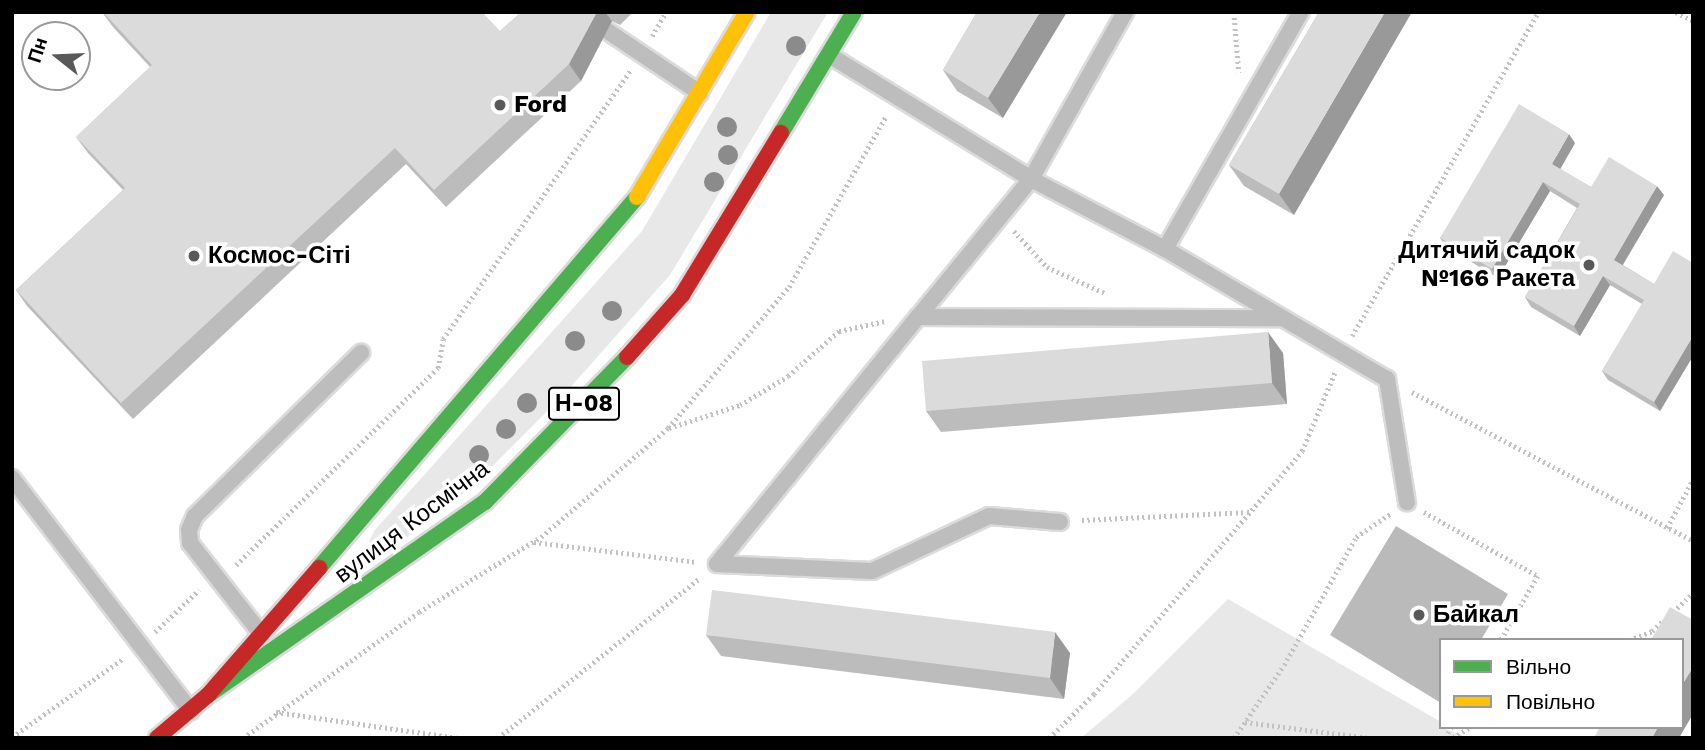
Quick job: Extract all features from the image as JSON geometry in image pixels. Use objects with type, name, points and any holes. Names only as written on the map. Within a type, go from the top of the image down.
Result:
[{"type":"main road","name":"вулиця Космічна","points":[[157,738],[208,695],[262,635],[633,204],[747,12]]},
{"type":"main road","name":"вулиця Космічна","points":[[208,695],[485,502],[593,395],[682,295],[853,12]]},
{"type":"lane","points":[[717,564],[1031,179],[1125,12]]},
{"type":"lane","points":[[1165,249],[1301,12]]},
{"type":"lane","points":[[606,30],[700,93]]},
{"type":"lane","points":[[829,55],[1031,179],[1165,249],[1278,318],[1387,379],[1407,502]]},
{"type":"lane","points":[[919,315],[1278,318]]},
{"type":"lane","points":[[262,635],[215,569],[190,543],[189,530],[195,516],[361,353]]},
{"type":"lane","points":[[12,478],[191,711]]},
{"type":"lane","points":[[717,564],[872,571],[989,516],[1060,522]]},
{"type":"path","points":[[236,565],[438,368],[443,339],[641,55],[666,12]]},
{"type":"path","points":[[1234,12],[1239,77]]},
{"type":"path","points":[[1049,738],[1094,694],[1302,451],[1342,354],[1538,12]]},
{"type":"path","points":[[1676,12],[1693,21]]},
{"type":"path","points":[[243,738],[275,712],[419,612],[533,541],[668,428],[789,287],[897,97]]},
{"type":"path","points":[[1003,213],[1004,220],[1047,267],[1110,295]]},
{"type":"path","points":[[668,428],[740,405],[788,376],[839,331],[919,315]]},
{"type":"path","points":[[1387,379],[1693,541]]},
{"type":"path","points":[[1667,528],[1693,480]]},
{"type":"path","points":[[1234,738],[1284,666],[1356,537],[1407,502],[1538,576],[1503,638]]},
{"type":"path","points":[[1060,522],[1250,512]]},
{"type":"path","points":[[533,541],[717,564]]},
{"type":"path","points":[[498,738],[717,564]]},
{"type":"path","points":[[12,737],[142,645],[207,582]]},
{"type":"path","points":[[1634,638],[1652,631],[1693,593]]},
{"type":"path","points":[[275,712],[458,738]]},
{"type":"path","points":[[1245,722],[1370,738]]},
{"type":"shaded area","points":[[771,12],[828,12],[670,275],[568,390],[475,484],[391,550],[373,551],[369,542],[374,531],[642,231]]},
{"type":"shaded area","name":"Байкал","points":[[1396,526],[1508,594],[1482,638],[1439,638],[1439,702],[1330,635]]},
{"type":"shaded area","points":[[1228,599],[1439,721],[1439,729],[1468,738],[1081,738],[1133,694]]},
{"type":"building","name":"Космос-Сіті","points":[[103,12],[482,12],[500,31],[520,12],[597,12],[569,64],[434,190],[395,148],[121,403],[16,290],[125,188],[76,137],[152,65]]},
{"type":"building","points":[[977,12],[1040,12],[988,98],[943,70]]},
{"type":"building","points":[[1319,12],[1385,12],[1279,194],[1229,165]]},
{"type":"building","name":"Дитячий садок №166 Ракета","points":[[1519,104],[1569,134],[1552,164],[1591,187],[1609,157],[1657,186],[1614,260],[1654,284],[1673,251],[1693,263],[1693,336],[1654,402],[1602,371],[1644,300],[1603,276],[1574,326],[1525,297],[1580,204],[1543,182],[1492,269],[1440,238]]},
{"type":"building","points":[[1268,332],[1272,383],[926,411],[922,361]]},
{"type":"building","points":[[712,590],[1055,632],[1050,678],[706,635]]},
{"type":"building","points":[[1670,607],[1693,620],[1693,667],[1684,682],[1684,638],[1652,638]]},
{"type":"building","points":[[1599,729],[1657,729],[1652,738],[1594,738]]},
{"type":"traffic: fast","points":[[781,133],[854,12]]},
{"type":"traffic: fast","points":[[319,568],[637,197]]},
{"type":"traffic: fast","points":[[208,695],[485,502],[627,357]]},
{"type":"traffic: slow","points":[[637,197],[747,12]]},
{"type":"traffic: jam","points":[[627,357],[682,295],[781,133]]},
{"type":"traffic: jam","points":[[157,738],[208,695],[319,568]]},
{"type":"place","name":"Ford","points":[[500,105]]},
{"type":"place","name":"Космос-Сіті","points":[[194,256]]},
{"type":"place","name":"Дитячий садок №166 Ракета","points":[[1589,265]]},
{"type":"place","name":"Байкал","points":[[1419,615]]}]
